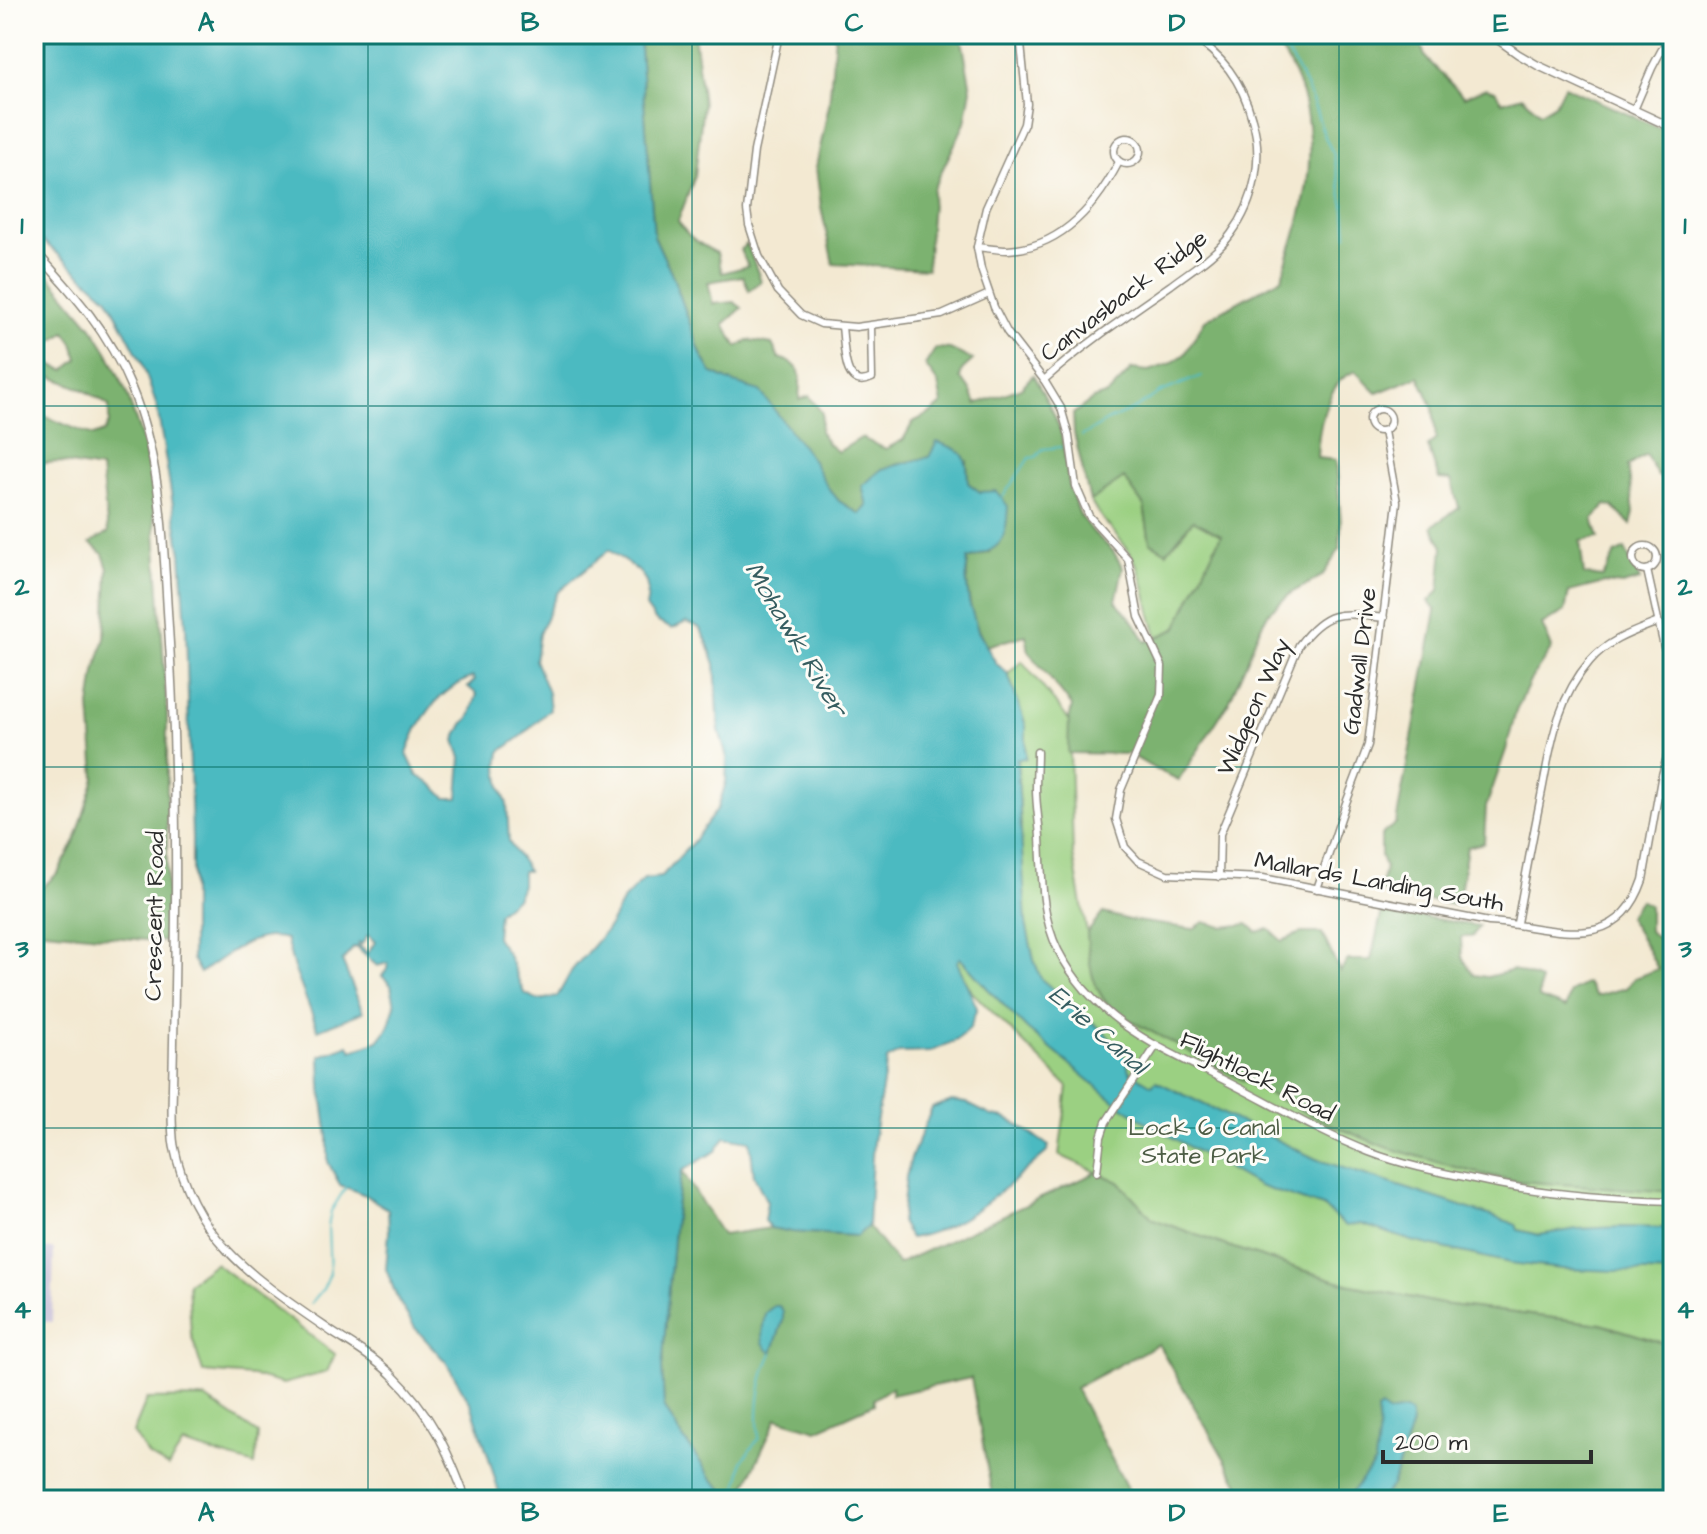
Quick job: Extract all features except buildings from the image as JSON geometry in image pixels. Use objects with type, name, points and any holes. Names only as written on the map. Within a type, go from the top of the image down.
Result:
[{"type":"street","points":[[776,34],[777,44],[748,188],[747,210],[759,256],[778,291],[801,315],[821,324],[842,327],[871,326],[942,315],[989,294]]},
{"type":"street","points":[[1020,34],[1027,104],[1024,124],[986,208],[977,247],[1007,250],[1028,247],[1058,234],[1089,209],[1119,162]]},
{"type":"street","name":"Canvasback Ridge","points":[[1044,380],[1216,252],[1245,212],[1258,156],[1255,126],[1246,97],[1228,67],[1188,34]]},
{"type":"street","points":[[1490,34],[1537,65],[1673,128]]},
{"type":"street","points":[[1634,110],[1670,34]]},
{"type":"street","points":[[1127,137],[1135,140],[1140,148],[1139,157],[1128,164],[1119,162],[1114,155],[1116,143],[1127,137]]},
{"type":"street","name":"Mallards Landing South","points":[[977,247],[989,294],[1007,332],[1061,408],[1069,436],[1076,486],[1089,516],[1128,559],[1139,617],[1162,666],[1161,695],[1121,790],[1116,819],[1125,847],[1138,861],[1167,874],[1263,878],[1489,922],[1590,932],[1614,922],[1626,911],[1643,880],[1661,779],[1673,744]]},
{"type":"street","name":"Crescent Road","points":[[34,250],[88,312],[114,350],[149,436],[159,491],[174,715],[176,882],[172,1109],[174,1143],[181,1171],[195,1205],[224,1248],[249,1272],[389,1371],[409,1392],[448,1451],[466,1500]]},
{"type":"street","points":[[842,327],[849,374],[862,382],[872,378],[871,326]]},
{"type":"street","name":"Gadwall Drive","points":[[1317,889],[1368,745],[1397,502],[1384,431]]},
{"type":"street","points":[[1643,546],[1651,547],[1657,558],[1647,570],[1640,569],[1633,560],[1636,549],[1643,546]]},
{"type":"street","points":[[1647,570],[1664,647],[1673,663]]},
{"type":"street","name":"Widgeon Way","points":[[1219,877],[1220,834],[1299,645],[1314,626],[1327,618],[1344,614],[1384,618]]},
{"type":"street","points":[[1517,923],[1560,710],[1591,661],[1607,646],[1658,622]]},
{"type":"street","name":"Flightlock Road","points":[[1037,752],[1041,869],[1046,916],[1052,937],[1070,971],[1116,1021],[1156,1046],[1318,1129],[1400,1162],[1501,1186],[1563,1195],[1673,1201]]},
{"type":"street","points":[[1097,1172],[1101,1137],[1109,1116],[1156,1046]]},
{"type":"shaded area","points":[[34,1248],[54,1249],[52,1322],[34,1321]]},
{"type":"green space","points":[[639,34],[694,34],[703,105],[695,176],[678,221],[695,240],[717,253],[722,273],[748,266],[740,250],[747,244],[761,281],[749,291],[743,276],[708,282],[713,304],[734,302],[742,308],[724,324],[737,347],[749,340],[772,344],[779,358],[797,368],[800,373],[799,400],[809,396],[822,413],[820,431],[827,443],[838,452],[861,438],[886,449],[903,440],[913,422],[942,404],[938,383],[925,365],[936,348],[950,349],[973,360],[962,370],[960,378],[970,389],[976,404],[1021,388],[1033,375],[1061,432],[1070,491],[1080,515],[1113,551],[1123,568],[1116,601],[1146,642],[1176,629],[1221,535],[1193,520],[1167,552],[1150,542],[1144,506],[1124,478],[1090,501],[1074,433],[1073,414],[1093,399],[1108,394],[1132,369],[1148,371],[1170,364],[1185,354],[1205,320],[1282,278],[1303,205],[1309,139],[1307,117],[1295,76],[1283,54],[1264,34],[1418,34],[1425,57],[1464,97],[1486,88],[1496,91],[1502,102],[1522,96],[1540,113],[1555,104],[1564,86],[1673,134],[1673,519],[1664,510],[1671,485],[1657,475],[1646,455],[1628,466],[1634,512],[1631,525],[1612,506],[1606,505],[1593,519],[1599,538],[1580,541],[1584,575],[1603,577],[1615,554],[1625,549],[1640,580],[1622,585],[1604,583],[1569,592],[1565,611],[1542,625],[1552,648],[1531,679],[1516,711],[1486,807],[1484,843],[1467,847],[1458,906],[1380,891],[1385,867],[1381,856],[1381,835],[1396,823],[1436,611],[1429,601],[1439,591],[1443,547],[1432,526],[1459,508],[1451,480],[1439,479],[1428,446],[1436,439],[1433,408],[1419,376],[1377,393],[1355,371],[1342,378],[1334,390],[1322,418],[1317,458],[1336,460],[1340,549],[1322,576],[1291,593],[1269,612],[1229,702],[1179,780],[1129,754],[1068,753],[1072,706],[1029,652],[1026,635],[986,646],[976,626],[968,593],[968,559],[990,552],[980,492],[968,483],[967,461],[929,457],[896,465],[860,514],[839,501],[734,383],[712,373],[701,354],[673,277],[654,236]]},
{"type":"green space","points":[[835,34],[961,34],[971,89],[965,123],[933,189],[927,269],[833,264],[816,167],[829,105]]},
{"type":"green space","points":[[34,258],[92,327],[108,353],[126,391],[144,445],[152,487],[167,711],[167,942],[34,930],[34,895],[58,873],[75,841],[95,778],[90,706],[95,672],[105,638],[108,569],[103,554],[90,543],[108,533],[101,469],[58,462],[37,464],[34,412],[93,436],[104,432],[109,423],[109,406],[83,390],[34,371],[34,365],[39,360],[65,370],[78,359],[73,343],[65,332],[51,341],[34,341]]},
{"type":"green space","points":[[1124,478],[1144,506],[1150,542],[1167,552],[1193,520],[1221,535],[1176,629],[1158,637],[1136,563],[1090,501]]},
{"type":"green space","name":"Lock 6 Canal State Park","points":[[1022,661],[1069,720],[1073,854],[1095,978],[1673,1166],[1673,1346],[1601,1324],[1442,1304],[1347,1284],[1153,1219],[1119,1182],[1059,1155],[1068,1087],[972,992],[956,962],[1021,826],[1017,758],[1026,757],[1026,726],[1008,674]]},
{"type":"green space","points":[[1640,900],[1649,905],[1649,931],[1663,942],[1673,941],[1673,1192],[1517,1181],[1385,1147],[1327,1123],[1118,1014],[1102,997],[1093,978],[1087,933],[1103,913],[1193,929],[1204,922],[1223,927],[1248,924],[1257,932],[1269,929],[1282,941],[1301,933],[1322,933],[1340,972],[1348,960],[1371,960],[1382,910],[1479,926],[1472,937],[1461,937],[1462,957],[1474,975],[1487,977],[1514,970],[1540,980],[1539,998],[1566,1008],[1570,992],[1587,983],[1596,996],[1626,988],[1634,978],[1658,969],[1628,917]]},
{"type":"green space","points":[[682,1171],[722,1235],[771,1228],[856,1236],[868,1226],[898,1264],[1097,1172],[1119,1182],[1153,1219],[1347,1284],[1442,1304],[1601,1324],[1673,1346],[1673,1500],[1219,1500],[1240,1486],[1158,1344],[1075,1388],[1133,1500],[993,1500],[971,1378],[891,1395],[892,1387],[874,1399],[874,1404],[817,1430],[777,1418],[739,1500],[734,1500],[713,1480],[664,1406],[662,1368],[676,1206]]},
{"type":"green space","points":[[215,1263],[335,1354],[327,1372],[283,1384],[253,1376],[203,1372],[191,1334],[188,1283]]},
{"type":"green space","points":[[205,1398],[258,1434],[255,1465],[183,1444],[168,1467],[149,1456],[133,1433],[147,1399]]},
{"type":"water","points":[[34,34],[639,34],[654,236],[673,277],[701,354],[712,373],[760,391],[839,501],[860,514],[867,506],[862,486],[882,469],[929,457],[937,442],[963,455],[968,483],[980,492],[996,491],[1008,506],[1006,528],[1000,542],[968,559],[966,575],[969,602],[978,631],[996,663],[1008,674],[1026,726],[1026,758],[1017,759],[1026,923],[1041,979],[1105,1033],[1126,1058],[1129,1071],[1152,1085],[1156,1081],[1316,1159],[1516,1224],[1518,1230],[1539,1235],[1577,1229],[1673,1228],[1673,1273],[1562,1269],[1510,1263],[1412,1241],[1361,1224],[1346,1226],[1323,1207],[1259,1186],[1152,1126],[1113,1100],[1027,1029],[960,958],[957,962],[977,1008],[970,1028],[957,1040],[930,1052],[899,1053],[887,1060],[873,1141],[868,1226],[857,1236],[771,1228],[764,1221],[767,1202],[754,1176],[750,1141],[725,1137],[716,1151],[682,1171],[676,1206],[662,1368],[664,1406],[713,1480],[734,1500],[501,1500],[471,1404],[446,1362],[415,1328],[398,1300],[386,1269],[388,1209],[340,1185],[328,1162],[320,1056],[349,1045],[352,1051],[378,1041],[388,1028],[395,1005],[391,985],[382,976],[388,963],[377,966],[358,949],[360,947],[368,953],[375,942],[368,935],[361,945],[359,943],[357,948],[354,947],[342,961],[363,1012],[318,1030],[286,939],[274,937],[251,941],[200,973],[192,959],[186,627],[181,554],[157,407],[142,363],[108,298],[34,233]],"holes":[[[609,550],[644,578],[648,595],[646,607],[656,621],[672,629],[686,622],[699,627],[706,639],[715,664],[719,730],[727,758],[726,782],[718,808],[693,842],[661,877],[644,879],[623,900],[608,928],[572,970],[557,997],[538,1000],[524,993],[508,955],[496,937],[498,913],[517,897],[522,885],[522,871],[528,871],[509,842],[507,804],[498,769],[500,752],[550,709],[548,693],[535,660],[539,634],[557,593]],[[473,677],[474,681],[468,687],[477,694],[470,717],[455,740],[461,758],[458,798],[446,798],[417,775],[407,754],[423,718],[431,708],[450,689]]]},
{"type":"water","points":[[951,1101],[966,1103],[992,1116],[1005,1118],[1049,1146],[1046,1153],[983,1205],[948,1226],[910,1238],[901,1222],[911,1158],[932,1108]]},
{"type":"water","points":[[779,1306],[783,1311],[783,1320],[772,1353],[764,1345],[762,1335],[765,1313]]},
{"type":"water","points":[[1381,1408],[1387,1413],[1405,1410],[1410,1413],[1412,1424],[1392,1485],[1380,1500],[1346,1500],[1375,1463],[1379,1429],[1377,1411]]},
{"type":"waterway","points":[[1275,34],[1304,82],[1333,152],[1347,236]]},
{"type":"waterway","points":[[1082,436],[1159,393],[1201,376]]},
{"type":"waterway","points":[[1000,501],[1029,458],[1036,457],[1043,449],[1061,447]]},
{"type":"waterway","points":[[311,1303],[323,1289],[330,1273],[328,1227],[331,1211],[346,1187]]},
{"type":"waterway","points":[[732,1500],[742,1461],[759,1438],[760,1394],[772,1353]]},
{"type":"water label","name":"Mohawk River","points":[[796,639]]},
{"type":"water label","name":"Erie Canal","points":[[1098,1030]]}]
